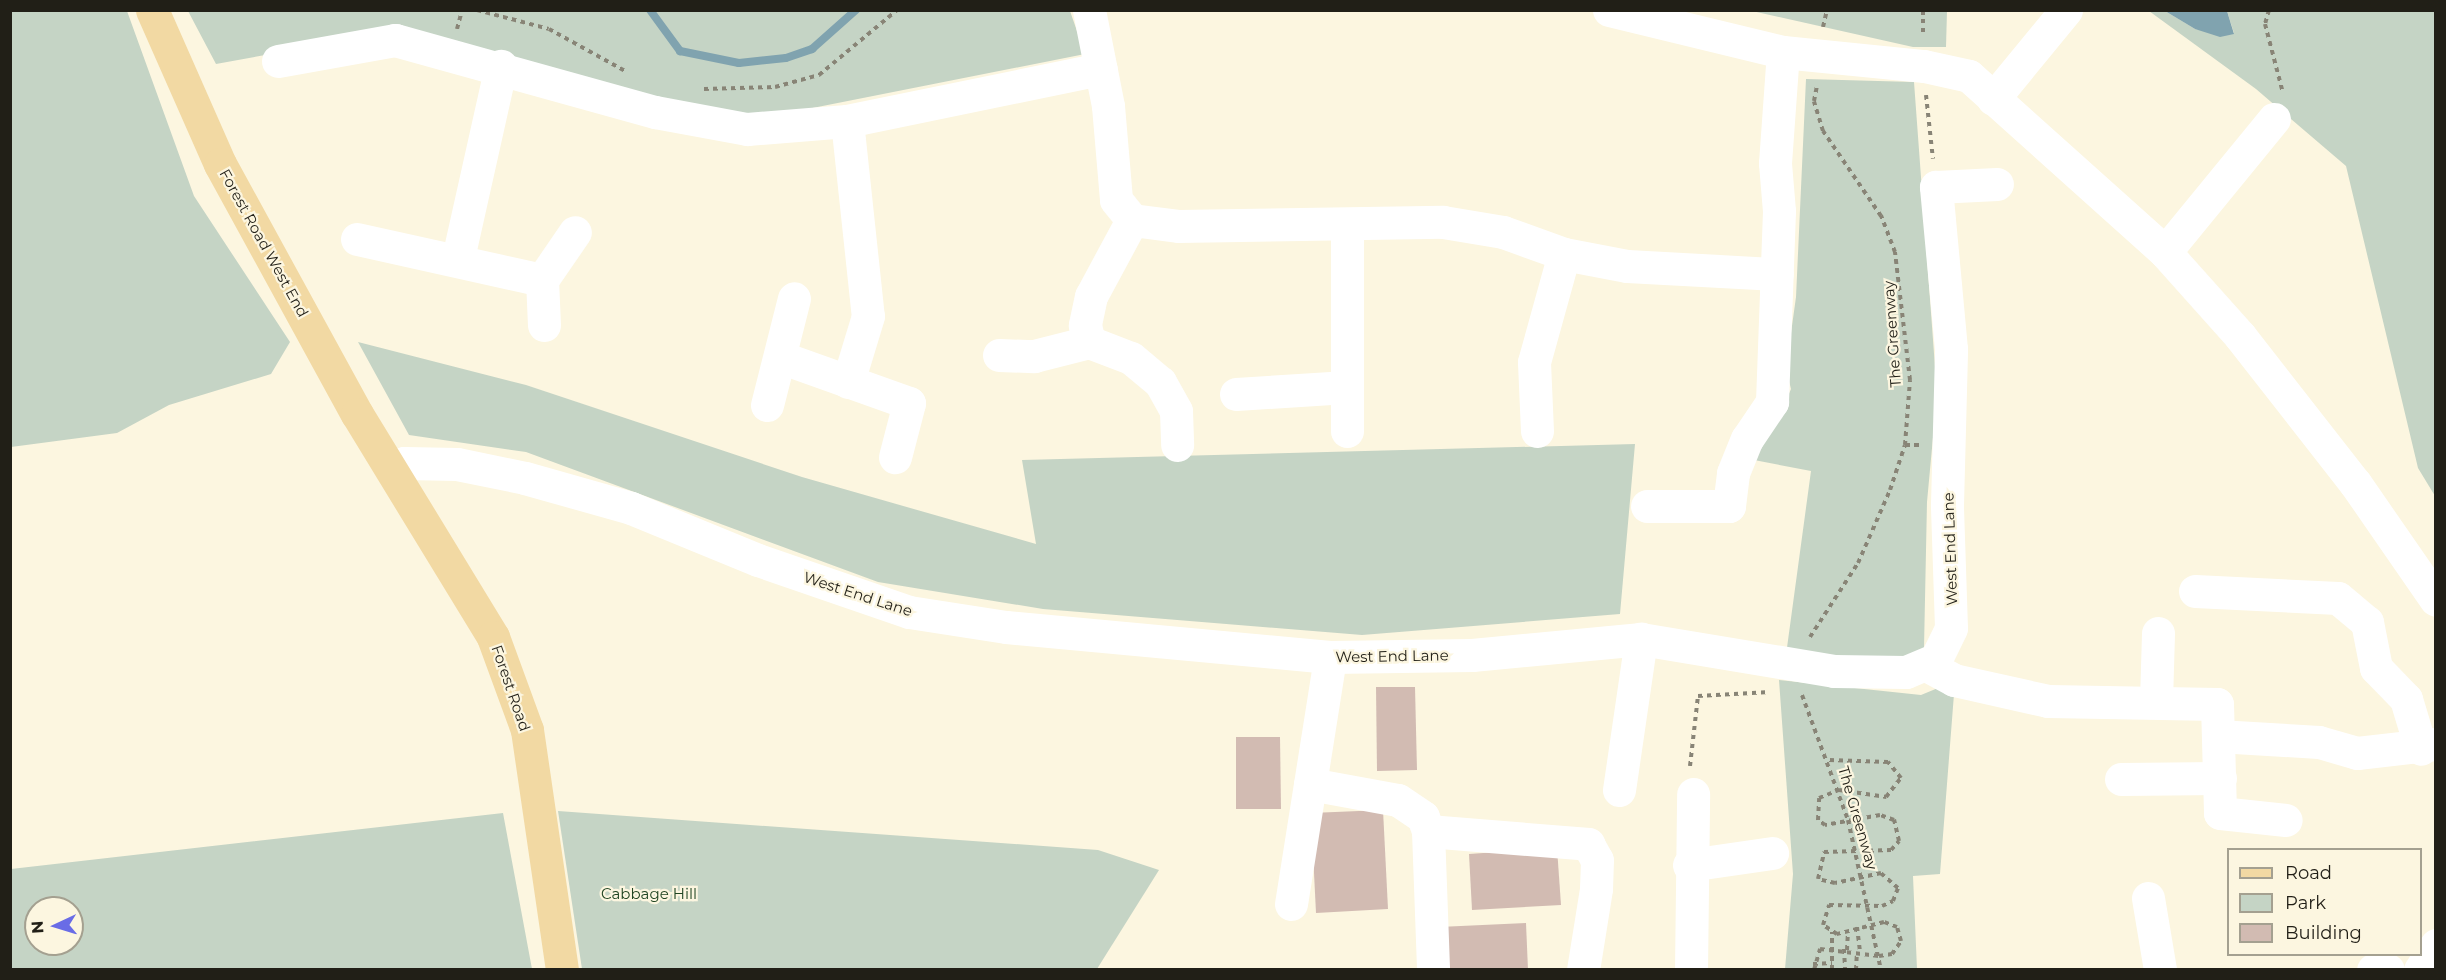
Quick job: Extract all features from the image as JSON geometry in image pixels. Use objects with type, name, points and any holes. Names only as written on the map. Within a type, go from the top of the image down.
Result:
[{"type":"main road","name":"Forest Road West End","points":[[152,10],[220,164],[391,468]]},
{"type":"main road","name":"Forest Road","points":[[391,468],[493,637],[511,680],[527,730],[561,969]]},
{"type":"street","points":[[1609,10],[1783,52],[1820,58],[1924,66],[1969,76],[2164,252],[2240,336],[2355,483],[2436,600]]},
{"type":"street","points":[[1992,99],[2066,10]]},
{"type":"street","points":[[1100,16],[1101,69],[1116,200],[1132,220],[1178,226],[1347,226],[1443,222],[1503,232],[1564,254],[1627,266],[1776,274]]},
{"type":"street","points":[[278,61],[395,40],[501,66],[655,112],[747,129],[847,121],[1101,69]]},
{"type":"street","points":[[1647,506],[1729,506],[1732,472],[1747,439],[1772,402],[1776,274],[1775,163],[1783,52]]},
{"type":"street","points":[[458,258],[501,66]]},
{"type":"street","points":[[2164,252],[2274,119]]},
{"type":"street","points":[[847,121],[868,316],[848,382]]},
{"type":"street","name":"West End Lane","points":[[391,468],[404,463],[457,464],[525,478],[632,508],[758,560],[909,612],[1018,628],[1330,657],[1472,655],[1641,639],[1834,671],[1906,672],[1928,666],[1946,647],[1953,598],[1947,505],[1951,348],[1936,187],[1997,184]]},
{"type":"street","points":[[1089,342],[1085,325],[1091,296],[1132,220]]},
{"type":"street","points":[[1347,226],[1347,431]]},
{"type":"street","points":[[544,325],[542,280],[575,232]]},
{"type":"street","points":[[357,239],[458,258],[542,280]]},
{"type":"street","points":[[1537,431],[1534,362],[1564,254]]},
{"type":"street","points":[[767,405],[794,298]]},
{"type":"street","points":[[999,355],[1034,356],[1089,342],[1131,358],[1160,382],[1176,411],[1178,445]]},
{"type":"street","points":[[780,357],[909,403],[895,457]]},
{"type":"street","points":[[1236,394],[1347,387]]},
{"type":"street","points":[[2195,591],[2338,598],[2367,622],[2376,668],[2406,699],[2428,746],[2356,753],[2319,742],[2218,736]]},
{"type":"street","points":[[2156,701],[2158,633]]},
{"type":"street","points":[[1619,790],[1641,639]]},
{"type":"street","points":[[1291,904],[1330,657]]},
{"type":"street","points":[[1928,666],[1954,681],[2048,700],[2217,704],[2220,813],[2286,819]]},
{"type":"street","points":[[2121,779],[2220,778]]},
{"type":"street","points":[[1310,784],[1407,804],[1423,817],[1428,831],[1433,969]]},
{"type":"street","points":[[1691,969],[1689,865],[1693,794]]},
{"type":"street","points":[[1428,831],[1588,844],[1597,860],[1596,889],[1583,969]]},
{"type":"street","points":[[1689,865],[1772,853]]},
{"type":"street","points":[[2148,898],[2160,969]]},
{"type":"street","points":[[2420,969],[2436,945]]},
{"type":"street","points":[[2373,969],[2388,969]]},
{"type":"path","points":[[477,10],[549,29],[638,76]]},
{"type":"path","points":[[694,88],[758,89],[819,75],[897,10]]},
{"type":"path","name":"The Greenway","points":[[1806,646],[1858,563],[1890,490],[1905,445],[1910,380],[1898,263],[1881,216],[1823,131],[1814,101],[1827,10]]},
{"type":"path","points":[[2269,10],[2265,24],[2283,96],[2274,119]]},
{"type":"path","name":"The Greenway","points":[[1802,683],[1802,695],[1829,760],[1848,820],[1873,923],[1881,969]]},
{"type":"path","points":[[1693,794],[1694,785],[1687,784],[1698,696],[1778,691]]},
{"type":"path","points":[[1795,696],[1802,695]]},
{"type":"path","points":[[1829,760],[1852,765],[1888,762],[1899,769],[1899,786],[1886,797],[1839,790],[1819,798],[1815,813],[1825,825],[1880,815],[1899,828],[1899,841],[1891,850],[1824,852],[1818,879],[1835,883],[1862,874],[1890,876],[1898,888],[1888,904],[1829,905],[1822,918],[1832,932],[1832,969]]},
{"type":"path","points":[[1814,969],[1813,964],[1820,949],[1832,947],[1879,956],[1897,950],[1901,933],[1891,924],[1873,923],[1848,931],[1832,932]]},
{"type":"path","points":[[1856,969],[1857,927]]},
{"type":"path","points":[[1845,969],[1848,931]]},
{"type":"path","points":[[1813,964],[1832,963]]},
{"type":"green space","points":[[10,11],[127,11],[194,196],[290,342],[271,374],[169,405],[117,433],[11,447]]},
{"type":"green space","points":[[188,11],[1070,11],[1085,54],[762,118],[660,99],[403,30],[216,64]]},
{"type":"green space","points":[[1752,11],[1947,11],[1946,47],[1913,47]]},
{"type":"green space","points":[[2149,11],[2165,11],[2195,29],[2234,33],[2227,11],[2435,11],[2435,496],[2418,468],[2346,166],[2256,89]]},
{"type":"green space","points":[[1806,79],[1914,82],[1937,394],[1927,502],[1924,648],[1904,661],[1786,655],[1811,471],[1754,460],[1753,444],[1779,417],[1791,389],[1786,369],[1796,297]]},
{"type":"green space","points":[[358,342],[526,385],[802,477],[1036,544],[1022,460],[1635,444],[1620,614],[1362,635],[1043,609],[878,582],[526,452],[409,435]]},
{"type":"green space","points":[[1779,680],[1921,695],[1938,688],[1954,694],[1940,874],[1913,876],[1917,969],[1785,969],[1793,874]]},
{"type":"green space","name":"Cabbage Hill","points":[[558,811],[1098,850],[1159,870],[1097,969],[582,969]]},
{"type":"green space","points":[[503,813],[532,969],[11,969],[11,869]]},
{"type":"water","points":[[2165,11],[2227,11],[2234,34],[2220,37],[2195,29]]},
{"type":"building","points":[[1376,687],[1415,687],[1417,770],[1377,771]]},
{"type":"building","points":[[1236,737],[1280,737],[1281,809],[1236,809]]},
{"type":"building","points":[[1383,810],[1388,909],[1316,913],[1311,813]]},
{"type":"building","points":[[1557,848],[1561,905],[1472,910],[1469,854]]},
{"type":"building","points":[[1526,923],[1528,970],[1441,970],[1439,927]]},
{"type":"waterway","points":[[650,10],[680,51],[739,63],[786,58],[812,49],[856,10]]}]
